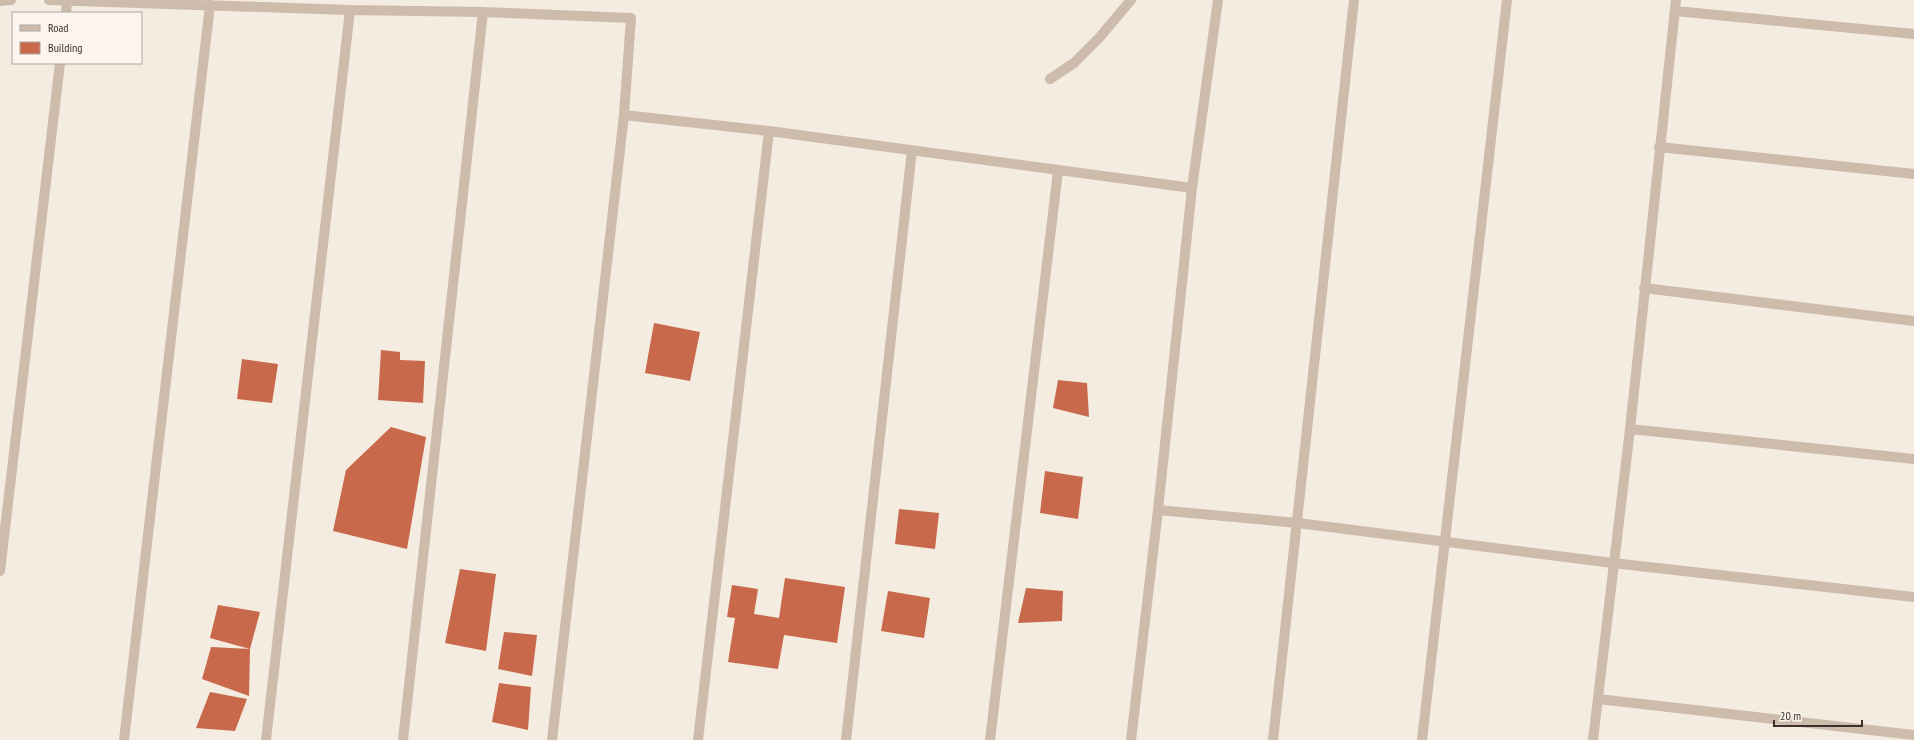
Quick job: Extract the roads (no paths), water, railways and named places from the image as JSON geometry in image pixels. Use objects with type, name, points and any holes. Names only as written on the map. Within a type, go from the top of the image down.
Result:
[{"type":"street","points":[[0,1],[11,0]]},
{"type":"street","points":[[49,0],[67,2],[483,12],[631,18],[624,115],[552,740]]},
{"type":"street","points":[[1050,79],[1074,63],[1099,38],[1130,0]]},
{"type":"street","points":[[1131,740],[1158,510],[1192,188],[1218,0]]},
{"type":"street","points":[[1273,740],[1298,523],[1354,0]]},
{"type":"street","points":[[1422,740],[1507,0]]},
{"type":"street","points":[[1593,740],[1630,429],[1659,147],[1676,0]]},
{"type":"street","points":[[66,12],[67,2]]},
{"type":"street","points":[[124,740],[210,5]]},
{"type":"street","points":[[266,740],[350,10]]},
{"type":"street","points":[[1675,11],[1914,34]]},
{"type":"street","points":[[403,740],[483,12]]},
{"type":"street","points":[[0,571],[60,64]]},
{"type":"street","points":[[624,115],[769,131],[1192,188]]},
{"type":"street","points":[[698,740],[769,131]]},
{"type":"street","points":[[1659,147],[1914,174]]},
{"type":"street","points":[[846,740],[912,150]]},
{"type":"street","points":[[990,740],[1058,171]]},
{"type":"street","points":[[1644,288],[1914,321]]},
{"type":"street","points":[[1630,429],[1914,459]]},
{"type":"street","points":[[1158,510],[1298,523],[1613,563],[1914,597]]},
{"type":"street","points":[[1598,699],[1914,735]]}]
